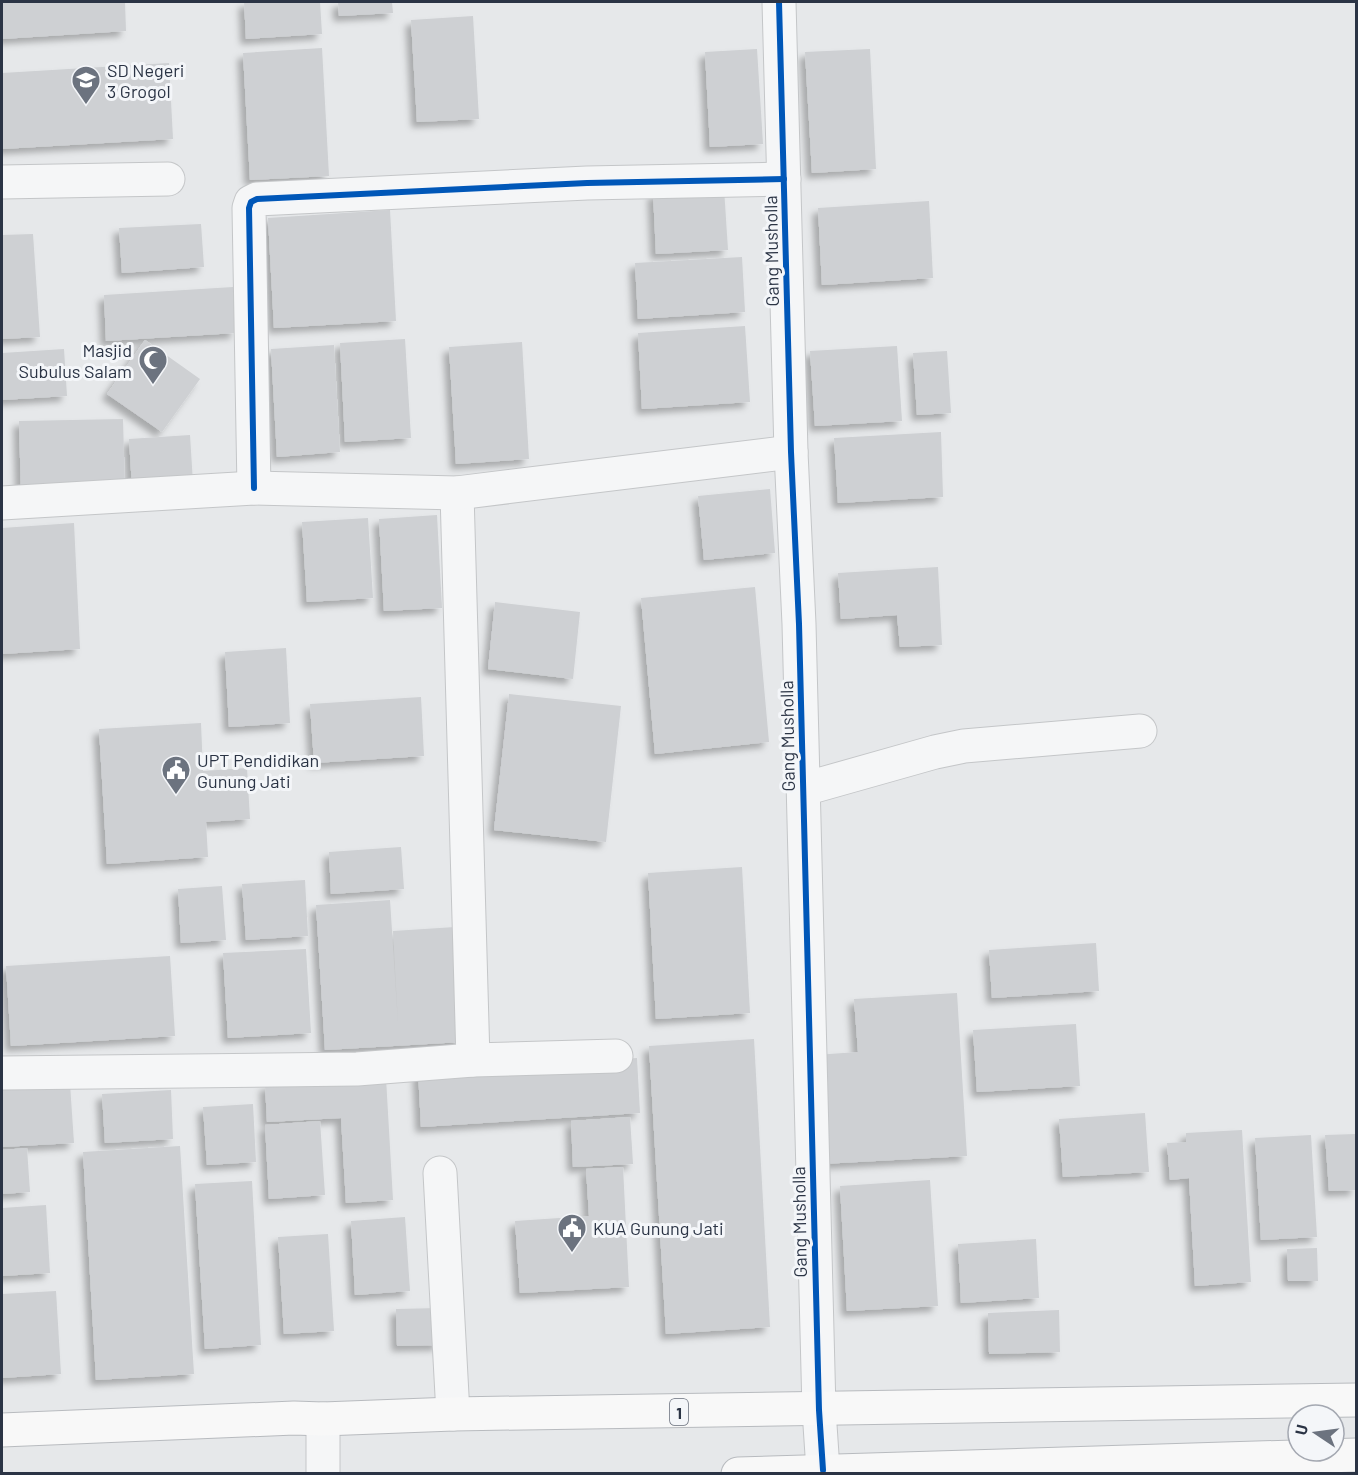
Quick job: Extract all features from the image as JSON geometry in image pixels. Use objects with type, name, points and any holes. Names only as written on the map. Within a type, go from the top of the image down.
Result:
[{"type":"highway","name":"1","points":[[2,1430],[453,1414],[1356,1400]]},
{"type":"highway","points":[[738,1473],[1226,1466],[1356,1455]]},
{"type":"street","name":"Gang Musholla","points":[[779,2],[791,452],[804,789],[819,1410],[823,1470]]},
{"type":"street","points":[[2,182],[168,178]]},
{"type":"street","points":[[254,488],[249,208],[251,202],[257,199],[587,183],[784,178]]},
{"type":"street","points":[[2,503],[254,488],[457,493],[791,452]]},
{"type":"street","points":[[457,493],[473,1060]]},
{"type":"street","points":[[804,789],[964,746],[1140,731]]},
{"type":"street","points":[[2,1073],[335,1070],[473,1060],[616,1056]]},
{"type":"street","points":[[440,1173],[453,1414]]},
{"type":"street","points":[[323,1419],[323,1473]]},
{"type":"building","points":[[2,2],[125,2],[126,31],[2,39]]},
{"type":"building","points":[[244,2],[320,2],[322,34],[246,39]]},
{"type":"building","points":[[338,2],[392,2],[393,13],[339,16]]},
{"type":"building","points":[[473,16],[479,119],[417,122],[411,20]]},
{"type":"building","points":[[322,48],[329,176],[250,180],[243,53]]},
{"type":"building","points":[[757,49],[763,144],[710,147],[705,52]]},
{"type":"building","points":[[870,49],[876,169],[812,173],[805,52]]},
{"type":"building","name":"SD Negeri 3 Grogol","points":[[169,63],[173,139],[2,149],[2,73]]},
{"type":"building","points":[[724,188],[728,250],[656,254],[653,193]]},
{"type":"building","points":[[929,201],[933,278],[822,285],[818,208]]},
{"type":"building","points":[[390,210],[396,321],[274,328],[268,218]]},
{"type":"building","points":[[201,224],[204,267],[122,273],[119,228]]},
{"type":"building","points":[[33,234],[40,337],[2,339],[2,235]]},
{"type":"building","points":[[742,257],[745,312],[638,319],[635,263]]},
{"type":"building","points":[[233,287],[236,333],[106,341],[104,295]]},
{"type":"building","points":[[745,326],[750,402],[642,409],[638,333]]},
{"type":"building","points":[[405,339],[411,438],[345,442],[340,343]]},
{"type":"building","name":"Masjid Subulus Salam","points":[[145,340],[200,379],[162,432],[107,394]]},
{"type":"building","points":[[522,342],[529,459],[456,464],[449,347]]},
{"type":"building","points":[[334,345],[340,452],[277,457],[271,349]]},
{"type":"building","points":[[897,346],[902,421],[815,426],[810,351]]},
{"type":"building","points":[[64,349],[67,396],[2,400],[2,353]]},
{"type":"building","points":[[947,351],[951,413],[917,415],[913,353]]},
{"type":"building","points":[[123,419],[125,493],[21,496],[19,421]]},
{"type":"building","points":[[941,432],[943,497],[838,503],[834,438]]},
{"type":"building","points":[[190,435],[193,483],[132,487],[129,439]]},
{"type":"building","points":[[770,489],[775,553],[704,560],[698,496]]},
{"type":"building","points":[[437,515],[442,608],[384,611],[379,519]]},
{"type":"building","points":[[368,518],[373,598],[307,602],[302,522]]},
{"type":"building","points":[[74,523],[80,649],[2,654],[2,528]]},
{"type":"building","points":[[938,567],[942,645],[900,647],[897,615],[841,619],[838,573]]},
{"type":"building","points":[[755,587],[769,742],[655,754],[641,598]]},
{"type":"building","points":[[495,602],[580,612],[573,679],[488,669]]},
{"type":"building","points":[[286,648],[290,723],[229,727],[225,652]]},
{"type":"building","points":[[509,694],[621,706],[606,842],[494,830]]},
{"type":"building","points":[[421,697],[424,756],[314,763],[310,704]]},
{"type":"building","name":"UPT Pendidikan Gunung Jati","points":[[201,723],[203,771],[247,768],[250,819],[206,822],[208,857],[107,864],[99,729]]},
{"type":"building","points":[[401,847],[404,889],[331,894],[329,852]]},
{"type":"building","points":[[742,867],[750,1013],[656,1019],[648,873]]},
{"type":"building","points":[[305,880],[308,936],[246,940],[242,884]]},
{"type":"building","points":[[222,886],[226,940],[181,943],[178,889]]},
{"type":"building","points":[[390,900],[398,1024],[393,931],[455,927],[462,1042],[325,1050],[316,905]]},
{"type":"building","points":[[1096,943],[1099,991],[992,998],[989,950]]},
{"type":"building","points":[[306,949],[311,1033],[228,1038],[223,953]]},
{"type":"building","points":[[170,956],[175,1036],[11,1046],[6,966]]},
{"type":"building","points":[[957,993],[967,1156],[822,1164],[815,1055],[858,1052],[854,999]]},
{"type":"building","points":[[1076,1024],[1080,1086],[977,1092],[973,1030]]},
{"type":"building","points":[[754,1039],[770,1327],[666,1334],[649,1046]]},
{"type":"building","points":[[637,1058],[640,1113],[421,1127],[418,1071]]},
{"type":"building","points":[[386,1078],[393,1200],[346,1203],[341,1118],[267,1122],[265,1085]]},
{"type":"building","points":[[70,1084],[74,1143],[2,1147],[2,1089]]},
{"type":"building","points":[[171,1090],[173,1139],[105,1143],[102,1094]]},
{"type":"building","points":[[253,1104],[256,1162],[207,1165],[203,1107]]},
{"type":"building","points":[[1145,1113],[1149,1172],[1063,1177],[1059,1119]]},
{"type":"building","points":[[630,1117],[633,1164],[573,1167],[571,1121]]},
{"type":"building","points":[[320,1121],[325,1195],[269,1199],[265,1125]]},
{"type":"building","points":[[1242,1130],[1251,1282],[1195,1286],[1189,1178],[1170,1180],[1167,1143],[1186,1142],[1186,1133]]},
{"type":"building","points":[[1356,1134],[1356,1190],[1329,1191],[1325,1135]]},
{"type":"building","points":[[1311,1135],[1317,1237],[1261,1240],[1255,1138]]},
{"type":"building","points":[[180,1146],[194,1374],[96,1380],[83,1152]]},
{"type":"building","points":[[27,1148],[30,1192],[2,1194],[2,1150]]},
{"type":"building","name":"KUA Gunung Jati","points":[[623,1167],[629,1287],[520,1293],[515,1221],[589,1216],[586,1169]]},
{"type":"building","points":[[930,1180],[938,1306],[847,1311],[840,1186]]},
{"type":"building","points":[[252,1181],[261,1345],[205,1349],[195,1184]]},
{"type":"building","points":[[46,1205],[50,1273],[2,1276],[2,1208]]},
{"type":"building","points":[[405,1217],[410,1291],[355,1295],[351,1221]]},
{"type":"building","points":[[328,1234],[334,1331],[284,1334],[278,1237]]},
{"type":"building","points":[[1036,1239],[1039,1298],[961,1303],[958,1244]]},
{"type":"building","points":[[1317,1248],[1318,1281],[1288,1281],[1287,1249]]},
{"type":"building","points":[[56,1291],[61,1374],[2,1378],[2,1294]]},
{"type":"building","points":[[439,1308],[440,1345],[397,1346],[396,1309]]},
{"type":"building","points":[[1059,1310],[1060,1352],[989,1354],[988,1313]]},
{"type":"cycle path","points":[[779,2],[791,452],[799,624],[819,1410],[823,1470]]},
{"type":"cycle path","points":[[254,488],[249,208],[251,202],[257,199],[587,183],[784,179]]},
{"type":"place","name":"SD Negeri 3 Grogol","points":[[86,106]]},
{"type":"place","name":"Masjid Subulus Salam","points":[[153,386]]},
{"type":"place","name":"UPT Pendidikan Gunung Jati","points":[[176,796]]},
{"type":"place","name":"KUA Gunung Jati","points":[[572,1254]]}]
